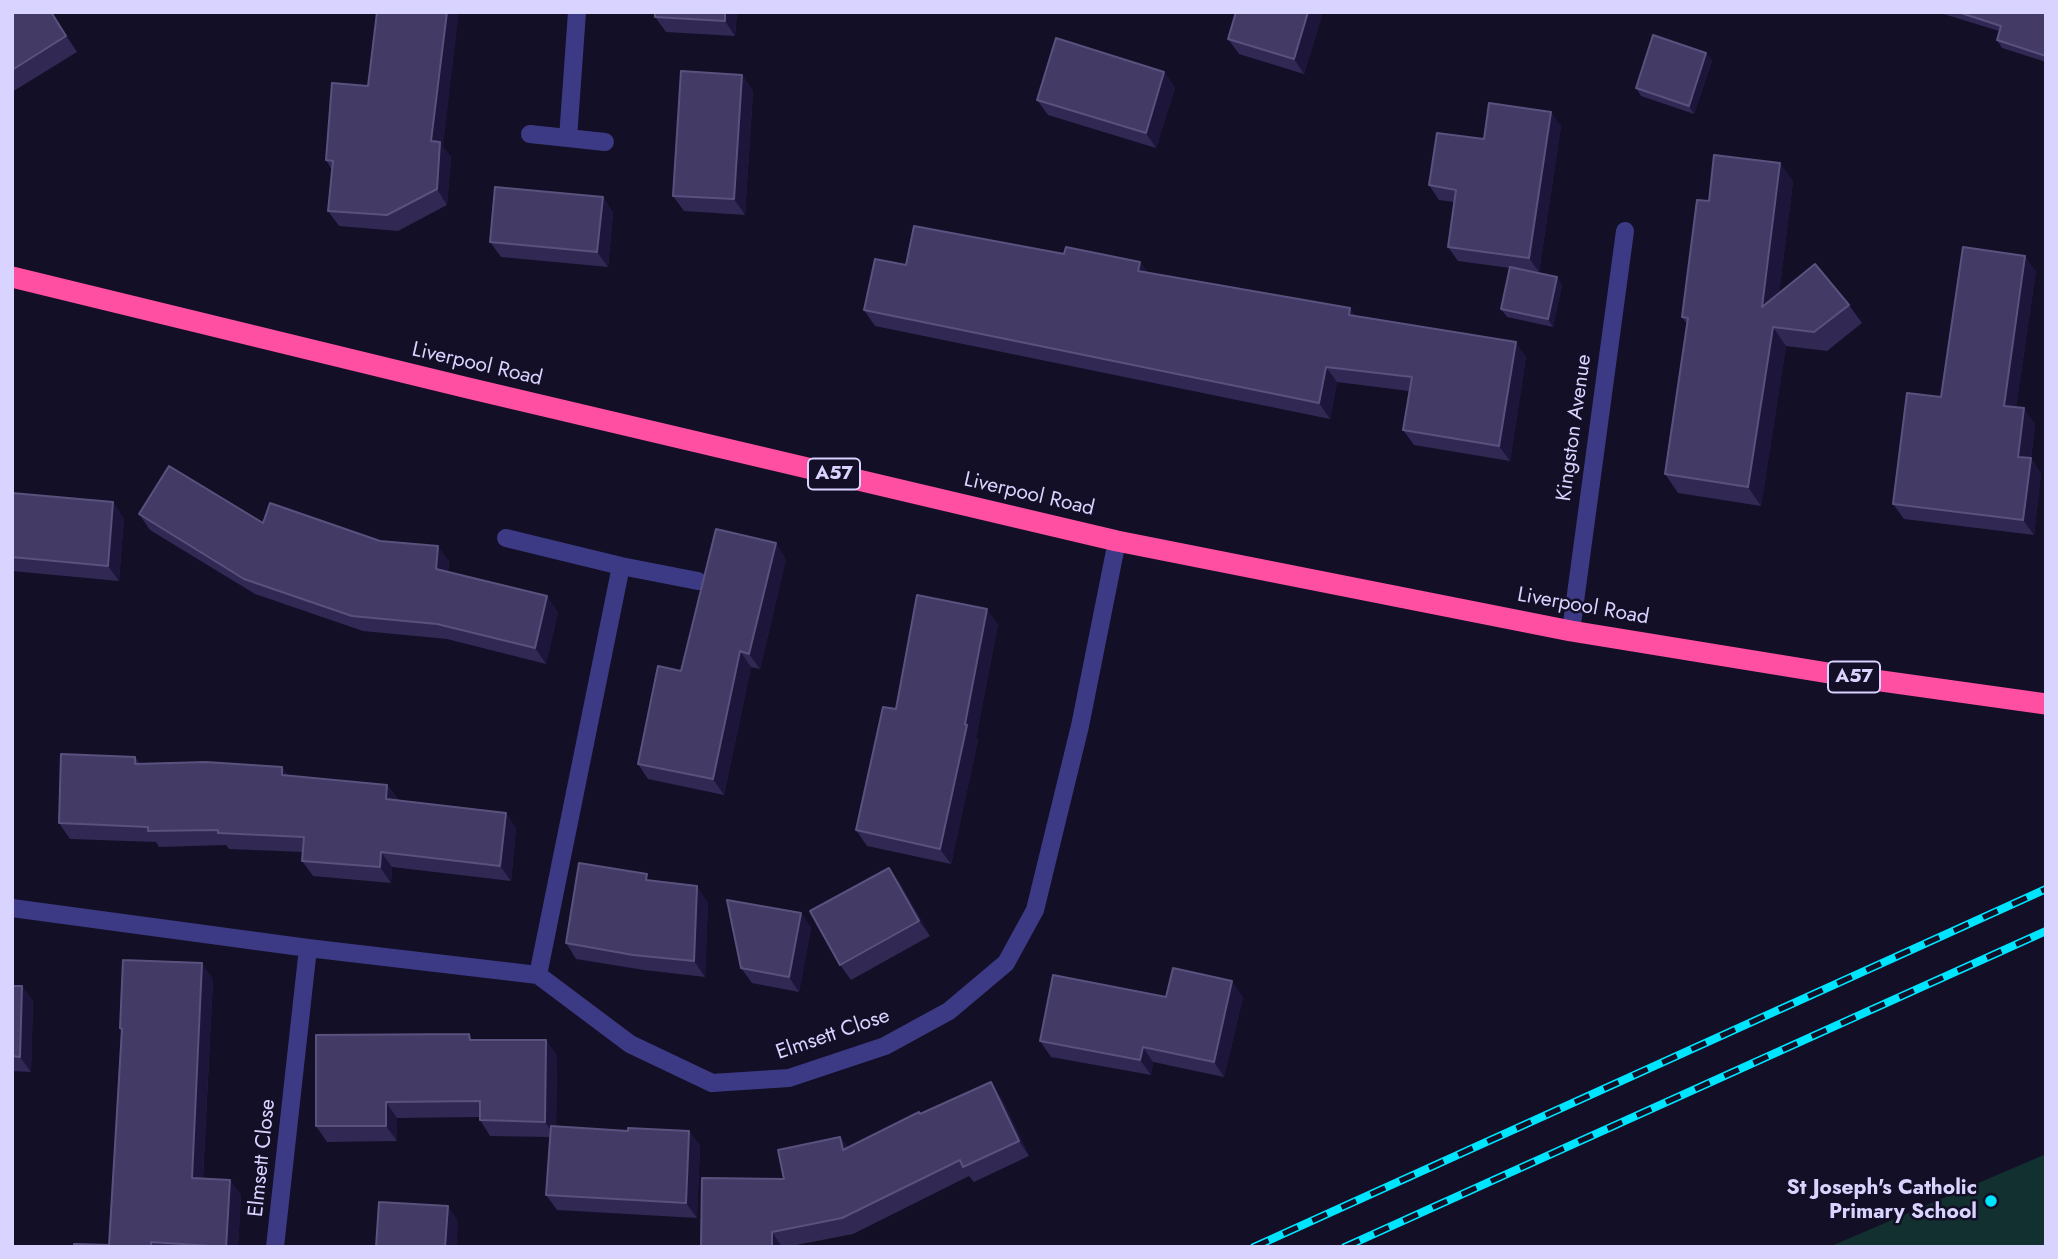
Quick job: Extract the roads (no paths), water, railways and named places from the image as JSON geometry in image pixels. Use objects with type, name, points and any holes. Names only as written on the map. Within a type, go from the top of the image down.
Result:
[{"type":"highway","name":"Liverpool Road","points":[[12,277],[1117,541],[1571,631],[1853,677],[2046,704]]},
{"type":"street","points":[[568,138],[577,12]]},
{"type":"street","points":[[530,134],[605,142]]},
{"type":"street","name":"Kingston Avenue","points":[[1571,631],[1625,231]]},
{"type":"street","points":[[506,538],[621,566],[698,581]]},
{"type":"street","name":"Elmsett Close","points":[[538,975],[630,1044],[712,1083],[789,1078],[885,1046],[949,1011],[1006,963],[1035,909],[1080,726],[1117,541]]},
{"type":"street","points":[[12,908],[308,948],[538,975],[621,566]]},
{"type":"street","name":"Elmsett Close","points":[[275,1247],[308,948]]},
{"type":"railway","points":[[1254,1247],[2046,889]]},
{"type":"railway","points":[[1345,1247],[2046,931]]},
{"type":"place","name":"St Joseph's Catholic Primary School","points":[[1991,1201]]}]
